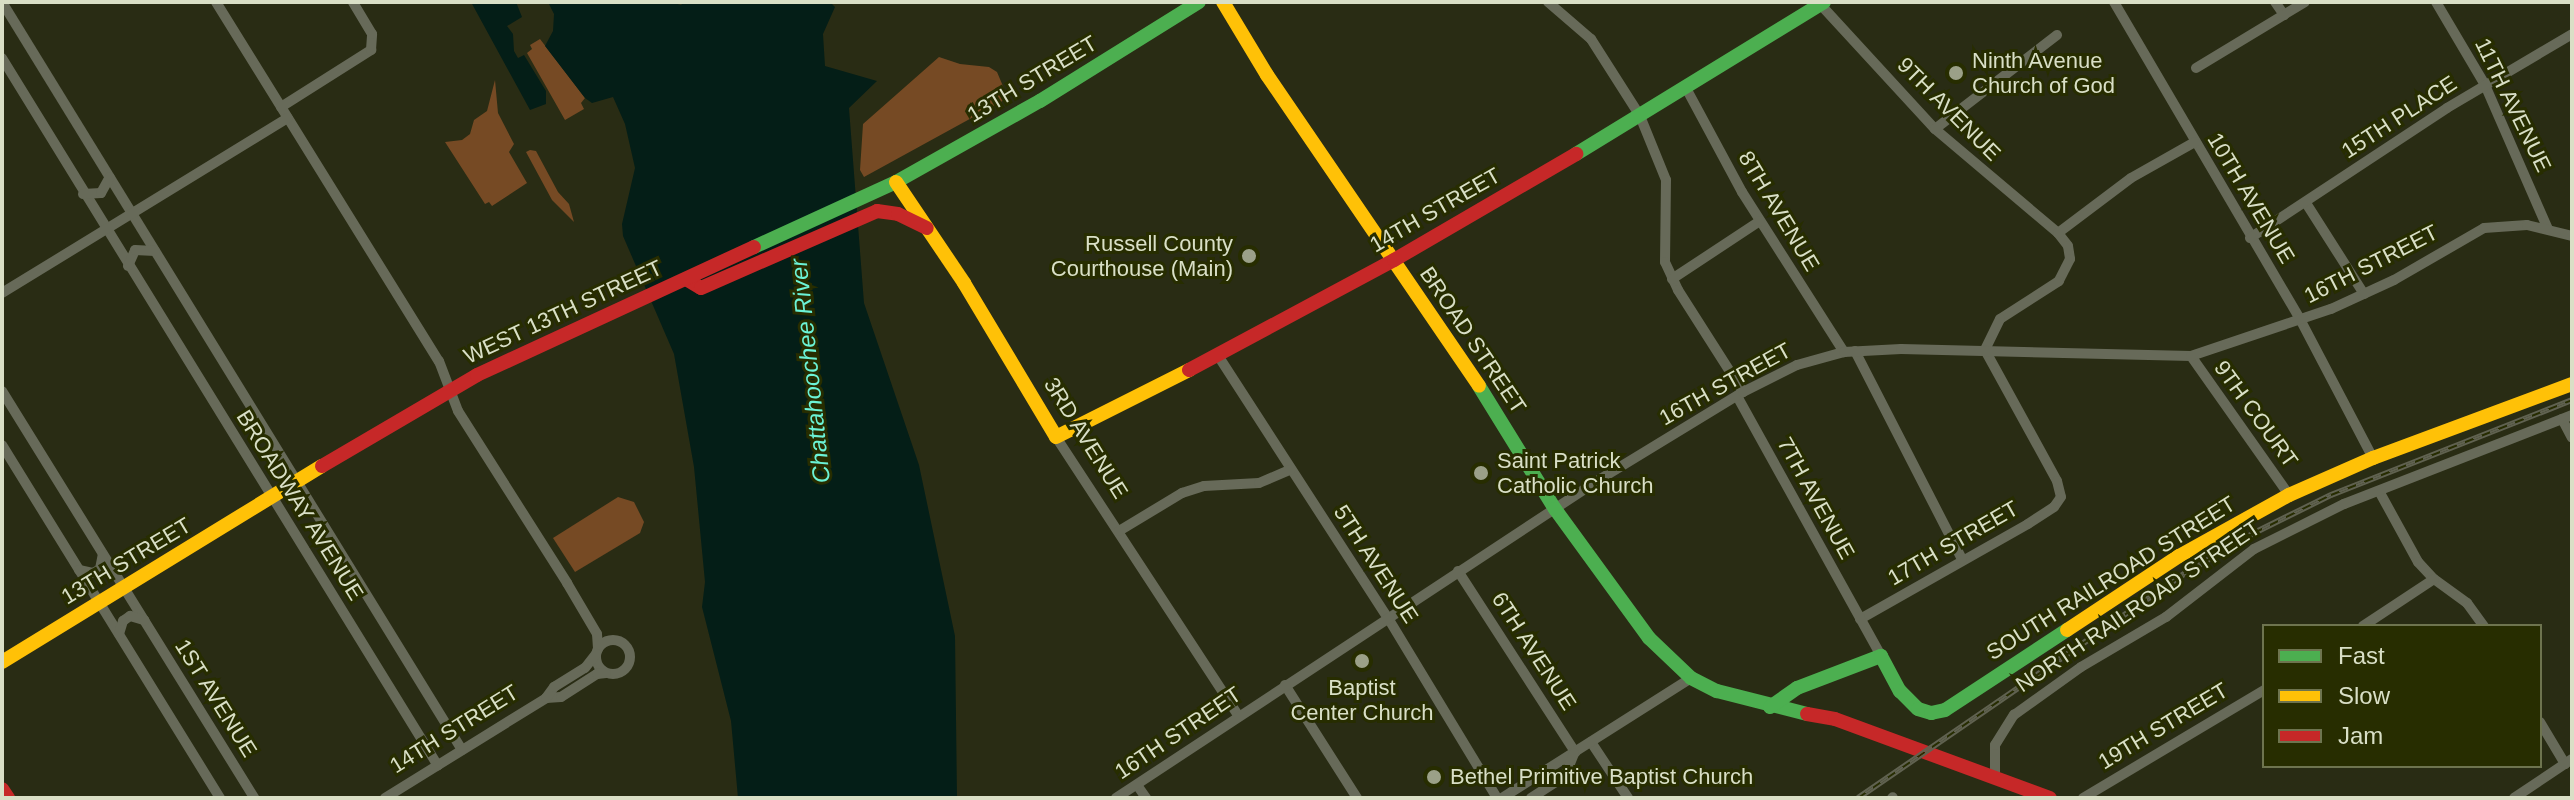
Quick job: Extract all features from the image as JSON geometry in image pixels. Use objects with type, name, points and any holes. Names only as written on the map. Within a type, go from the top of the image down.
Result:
[{"type":"main road","name":"13TH STREET","points":[[890,185],[1052,94],[1199,2]]},
{"type":"main road","name":"BROAD STREET","points":[[1223,2],[1267,75],[1496,412],[1555,509],[1634,620],[1691,678],[1717,691],[1770,707],[1835,719],[2050,798]]},
{"type":"main road","name":"14TH STREET","points":[[1056,437],[1394,260],[1640,116],[1822,3]]},
{"type":"main road","name":"3RD AVENUE","points":[[890,185],[927,228],[1056,437]]},
{"type":"main road","name":"WEST 13TH STREET","points":[[272,499],[357,443],[477,375],[890,185]]},
{"type":"main road","points":[[686,279],[701,288],[877,211],[898,214],[927,228]]},
{"type":"main road","name":"SOUTH RAILROAD STREET","points":[[1881,656],[1900,691],[1918,709],[1931,713],[1945,710],[2179,556],[2289,495],[2373,458],[2572,384]]},
{"type":"main road","name":"13TH STREET","points":[[2,662],[272,499]]},
{"type":"main road","points":[[1770,707],[1797,688],[1881,656]]},
{"type":"main road","points":[[2,789],[8,798]]},
{"type":"street","name":"BROADWAY AVENUE","points":[[2,2],[462,750]]},
{"type":"street","points":[[216,2],[439,361],[458,411],[597,634],[598,665],[606,673]]},
{"type":"street","points":[[281,107],[366,55],[373,46],[372,34],[353,2]]},
{"type":"street","name":"7TH AVENUE","points":[[1548,2],[1591,39],[1640,116],[1666,180],[1663,250],[1672,279],[1740,394],[1881,656]]},
{"type":"street","name":"10TH AVENUE","points":[[2114,2],[2301,321],[2373,458]]},
{"type":"street","points":[[2275,2],[2284,15]]},
{"type":"street","points":[[2196,68],[2305,2]]},
{"type":"street","name":"11TH AVENUE","points":[[2436,2],[2485,85],[2548,229]]},
{"type":"street","name":"9TH AVENUE","points":[[1822,3],[1935,129],[2058,233]]},
{"type":"street","name":"15TH PLACE","points":[[2250,238],[2485,85],[2572,34]]},
{"type":"street","points":[[1935,129],[2057,35]]},
{"type":"street","name":"BROADWAY AVENUE","points":[[2,58],[438,766]]},
{"type":"street","name":"8TH AVENUE","points":[[1686,88],[1760,221],[1850,351],[1962,559]]},
{"type":"street","points":[[2,293],[288,118]]},
{"type":"street","points":[[1985,350],[2000,319],[2047,291],[2066,272],[2070,259],[2068,246],[2058,233],[2131,178],[2195,142]]},
{"type":"street","points":[[83,194],[101,193],[110,177]]},
{"type":"street","points":[[2306,203],[2364,294]]},
{"type":"street","points":[[1672,279],[1760,221]]},
{"type":"street","name":"16TH STREET","points":[[1116,798],[1555,509],[1740,394],[1797,365],[1850,351],[1985,350],[2191,356],[2301,321],[2364,294],[2484,228],[2509,225],[2548,229],[2572,236]]},
{"type":"street","points":[[128,266],[135,250],[155,251]]},
{"type":"street","name":"17TH STREET","points":[[1860,619],[2028,524],[2054,507],[2061,497],[2057,481],[1985,350]]},
{"type":"street","name":"5TH AVENUE","points":[[1217,354],[1388,618],[1499,798]]},
{"type":"street","name":"9TH COURT","points":[[2191,356],[2289,495]]},
{"type":"street","name":"1ST AVENUE","points":[[2,391],[254,798]]},
{"type":"street","points":[[2567,417],[2572,438]]},
{"type":"street","name":"NORTH RAILROAD STREET","points":[[1995,779],[1995,745],[2007,724],[2023,707],[2166,617],[2254,549],[2379,491],[2567,417]]},
{"type":"street","name":"3RD AVENUE","points":[[1056,437],[1239,717]]},
{"type":"street","points":[[2,445],[220,798]]},
{"type":"street","points":[[1119,531],[1182,493],[1204,486],[1259,483],[1290,470]]},
{"type":"street","points":[[2379,491],[2418,562],[2434,579],[2467,603],[2483,624]]},
{"type":"street","points":[[79,570],[93,573],[100,569],[103,554]]},
{"type":"street","name":"6TH AVENUE","points":[[1458,571],[1575,752]]},
{"type":"street","points":[[2366,624],[2434,579]]},
{"type":"street","points":[[119,635],[123,621],[130,616],[144,620]]},
{"type":"street","points":[[597,634],[611,640]]},
{"type":"street","name":"14TH STREET","points":[[385,798],[546,698],[554,687],[585,668],[597,651],[611,640],[623,644],[629,661],[623,670],[597,674],[561,697],[546,698]]},
{"type":"street","points":[[1499,798],[1691,678]]},
{"type":"street","points":[[1285,685],[1357,798]]},
{"type":"street","name":"19TH STREET","points":[[2083,798],[2262,691]]},
{"type":"street","points":[[2514,798],[2568,762],[2542,725]]},
{"type":"street","points":[[1591,742],[1628,798]]},
{"type":"street","points":[[1531,798],[1565,776],[1575,752]]},
{"type":"street","points":[[1137,785],[1146,798]]},
{"type":"shaded area","points":[[540,39],[585,98],[581,103],[584,109],[565,120],[527,53],[532,49],[530,45]]},
{"type":"shaded area","points":[[939,57],[960,64],[989,67],[997,72],[1008,98],[864,177],[860,170],[863,124]]},
{"type":"shaded area","points":[[495,80],[498,113],[514,144],[509,152],[527,183],[492,206],[489,202],[485,204],[445,142],[462,140],[470,134],[474,120],[487,111]]},
{"type":"shaded area","points":[[536,151],[558,192],[569,204],[574,222],[552,200],[526,152]]},
{"type":"shaded area","points":[[618,497],[634,502],[644,522],[640,533],[575,572],[553,538]]},
{"type":"water","points":[[471,2],[516,2],[522,17],[507,26],[513,34],[514,51],[518,58],[524,55],[546,91],[546,104],[530,110]]},
{"type":"water","name":"Chattahoochee River","points":[[548,2],[670,2],[681,5],[684,2],[830,2],[835,7],[823,34],[825,66],[877,81],[849,108],[864,303],[919,465],[955,636],[957,798],[738,798],[731,721],[702,607],[705,582],[694,467],[674,354],[623,236],[622,224],[635,168],[625,124],[613,97],[592,103],[585,98],[545,46],[553,31],[554,14]]},
{"type":"railway","points":[[1858,798],[2187,572],[2254,533],[2331,495],[2572,400]]},
{"type":"traffic: fast","points":[[754,247],[896,182],[1040,101],[1199,2]]},
{"type":"traffic: fast","points":[[1576,154],[1824,2]]},
{"type":"traffic: fast","points":[[1479,386],[1555,509],[1649,638],[1691,678],[1717,691],[1807,714]]},
{"type":"traffic: fast","points":[[1770,707],[1797,688],[1881,656],[1900,691],[1918,709],[1931,713],[1945,710],[2067,630]]},
{"type":"traffic: slow","points":[[1223,2],[1267,75],[1479,386]]},
{"type":"traffic: slow","points":[[896,182],[964,283],[1056,437],[1189,370]]},
{"type":"traffic: slow","points":[[2067,630],[2179,556],[2289,495],[2373,458],[2572,384]]},
{"type":"traffic: slow","points":[[2,662],[322,466]]},
{"type":"traffic: jam","points":[[1189,370],[1394,260],[1576,154]]},
{"type":"traffic: jam","points":[[686,279],[701,288],[877,211],[898,214],[927,228]]},
{"type":"traffic: jam","points":[[322,466],[477,375],[754,247]]},
{"type":"traffic: jam","points":[[1807,714],[1835,719],[2050,798]]},
{"type":"traffic: jam","points":[[2,789],[8,798]]},
{"type":"place","name":"Ninth Avenue Church of God","points":[[1956,73]]},
{"type":"place","name":"Russell County Courthouse (Main)","points":[[1249,256]]},
{"type":"place","name":"Saint Patrick Catholic Church","points":[[1481,473]]},
{"type":"place","name":"Baptist Center Church","points":[[1362,661]]},
{"type":"place","name":"Bethel Primitive Baptist Church","points":[[1434,777]]}]
